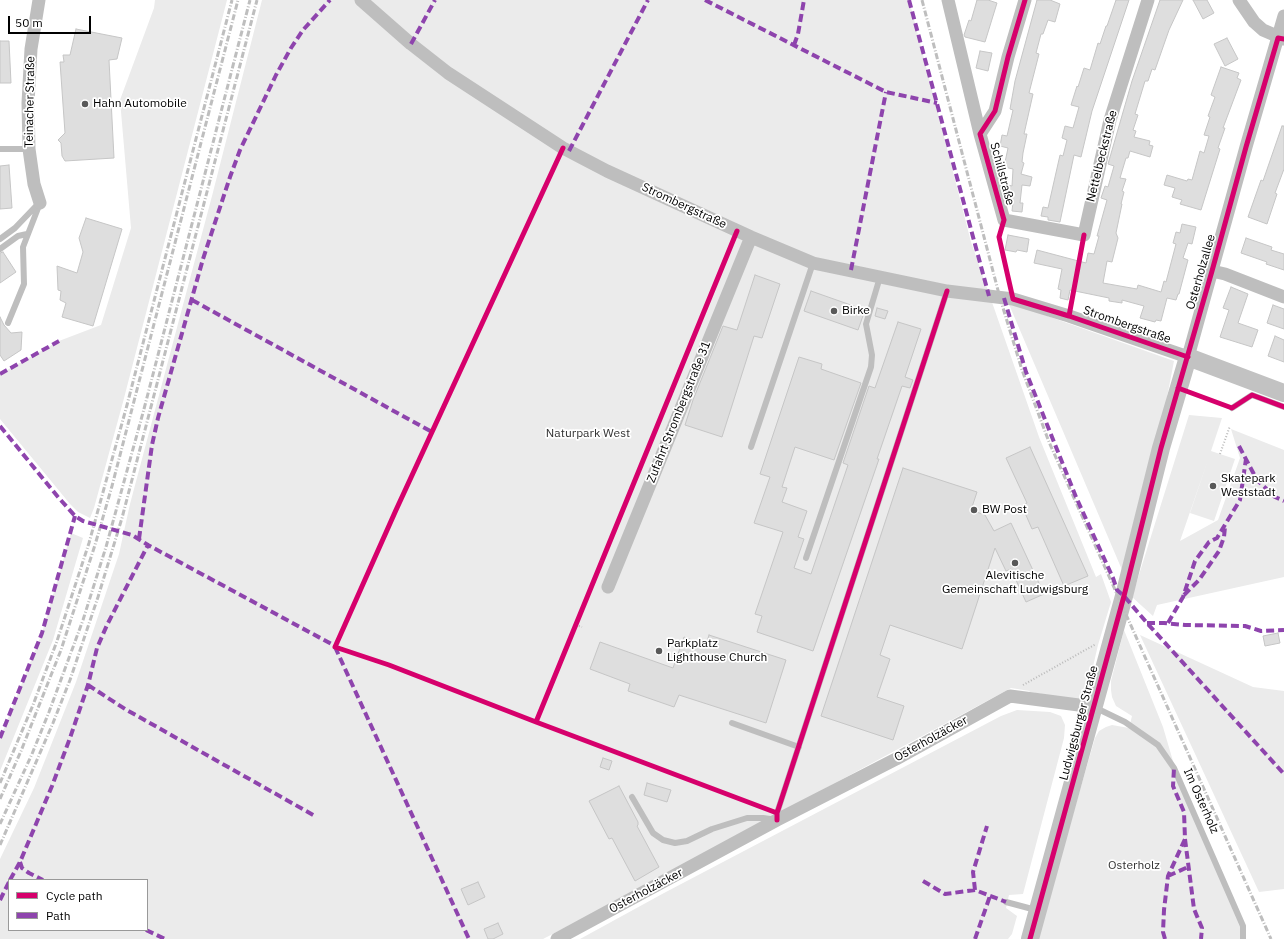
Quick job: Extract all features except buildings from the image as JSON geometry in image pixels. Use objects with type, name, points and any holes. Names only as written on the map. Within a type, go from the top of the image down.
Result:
[{"type":"street","name":"Teinacher Straße","points":[[39,0],[31,49],[28,103],[29,148],[34,184],[40,203]]},
{"type":"street","name":"Strombergstraße","points":[[361,0],[411,44],[448,73],[563,148],[607,171],[751,237],[813,263],[947,291],[1013,299],[1069,316],[1188,357]]},
{"type":"street","name":"Schillstraße","points":[[948,0],[980,134],[1004,220]]},
{"type":"street","points":[[980,134],[996,111],[1008,57],[1025,0]]},
{"type":"street","name":"Nettelbeckstraße","points":[[1004,220],[1084,235],[1110,120],[1148,0]]},
{"type":"street","points":[[1239,0],[1254,22],[1263,30],[1281,38]]},
{"type":"street","name":"Osterholzallee","points":[[1145,511],[1246,147],[1281,38],[1284,16]]},
{"type":"street","name":"Zufahrt Strombergstraße 31","points":[[608,587],[751,237]]},
{"type":"street","points":[[1212,270],[1284,297]]},
{"type":"street","points":[[1188,357],[1284,393]]},
{"type":"street","name":"Ludwigsburger Straße","points":[[1030,939],[1124,596],[1145,511]]},
{"type":"street","points":[[1010,696],[1094,707]]},
{"type":"street","name":"Osterholzäcker","points":[[557,939],[777,820],[896,759],[1010,696]]},
{"type":"lane","points":[[0,149],[29,148]]},
{"type":"lane","points":[[8,323],[24,284],[23,247],[40,203]]},
{"type":"lane","points":[[0,238],[15,228],[40,203]]},
{"type":"lane","points":[[0,249],[18,236],[27,234]]},
{"type":"lane","points":[[752,447],[813,263]]},
{"type":"lane","points":[[806,558],[871,367],[872,355],[866,324],[880,277]]},
{"type":"lane","points":[[632,797],[654,834],[663,840],[675,843],[687,841],[712,828],[746,818],[777,820],[777,813],[947,291]]},
{"type":"lane","points":[[1232,408],[1252,395],[1284,407]]},
{"type":"lane","name":"Im Osterholz","points":[[1094,707],[1125,722],[1158,745],[1174,768],[1243,926],[1243,939]]},
{"type":"lane","points":[[732,723],[799,747]]},
{"type":"lane","points":[[1006,902],[1038,911]]},
{"type":"path","points":[[1220,454],[1230,426]]},
{"type":"path","points":[[576,625],[582,627]]},
{"type":"path","points":[[1010,696],[1016,689],[1113,634]]},
{"type":"green space","points":[[155,0],[227,0],[123,402],[90,518],[78,512],[70,504],[0,419],[0,374],[59,341],[101,325],[131,228],[120,100],[154,8]]},
{"type":"green space","name":"Naturpark West","points":[[262,0],[909,0],[971,242],[1039,437],[1096,577],[1101,574],[1111,602],[1098,645],[1085,701],[1011,688],[628,895],[543,939],[0,939],[0,859],[34,788],[76,682],[119,554],[130,504],[212,196]]},
{"type":"green space","points":[[1008,302],[1174,361],[1148,495],[1128,584]]},
{"type":"green space","points":[[1189,415],[1222,418],[1211,451],[1235,459],[1214,521],[1190,513],[1209,457],[1180,541],[1218,520],[1240,458],[1231,429],[1284,450],[1284,577],[1157,605],[1153,616],[1132,597]]},
{"type":"green space","points":[[71,533],[83,538],[53,640],[0,771],[0,738],[42,633]]},
{"type":"green space","name":"Osterholz","points":[[1124,630],[1163,727],[1180,785],[1241,927],[1241,939],[1037,939],[1095,738],[1099,731],[1112,725],[1129,728],[1132,716],[1116,706],[1111,690],[1111,681]]},
{"type":"green space","points":[[1140,635],[1253,687],[1284,691],[1284,889],[1259,892]]},
{"type":"green space","points":[[1017,710],[1050,712],[1061,716],[1065,725],[1064,738],[1023,894],[1009,895],[1006,908],[1017,916],[1012,934],[1008,939],[580,939],[664,893],[1001,716]]},
{"type":"railway","points":[[0,783],[33,705],[57,641],[89,543],[127,405],[232,0]]},
{"type":"railway","points":[[0,799],[21,751],[61,650],[95,545],[112,486],[238,0]]},
{"type":"railway","points":[[0,824],[32,754],[49,712],[83,620],[106,547],[144,409],[250,0]]},
{"type":"railway","points":[[0,845],[70,680],[98,597],[122,518],[257,0]]},
{"type":"railway","points":[[922,0],[1000,298],[1022,370],[1049,442],[1271,939]]},
{"type":"marked path","points":[[139,539],[152,445],[158,418],[203,259],[230,177],[240,150],[276,75],[291,48],[303,30],[330,0]]},
{"type":"marked path","points":[[411,44],[435,0]]},
{"type":"marked path","points":[[569,151],[648,0]]},
{"type":"marked path","points":[[705,0],[886,92],[937,103]]},
{"type":"marked path","points":[[794,45],[798,34],[804,0]]},
{"type":"marked path","points":[[909,0],[989,296]]},
{"type":"marked path","points":[[851,270],[886,92]]},
{"type":"marked path","points":[[1004,298],[1026,372],[1076,497],[1117,590],[1284,774]]},
{"type":"marked path","points":[[192,300],[432,432]]},
{"type":"marked path","points":[[0,374],[59,341]]},
{"type":"marked path","points":[[0,426],[75,516],[83,521],[132,535],[337,647]]},
{"type":"marked path","points":[[1239,446],[1257,480],[1275,497],[1284,501]]},
{"type":"marked path","points":[[1168,623],[1183,597],[1195,561],[1209,542],[1217,538],[1240,500],[1246,459]]},
{"type":"marked path","points":[[0,738],[42,633],[75,516]]},
{"type":"marked path","points":[[1184,595],[1199,580],[1219,551],[1224,537],[1225,527]]},
{"type":"marked path","points":[[11,879],[20,862],[52,786],[70,738],[88,685],[97,648],[107,625],[148,545]]},
{"type":"marked path","points":[[1147,623],[1245,626],[1261,631],[1284,630]]},
{"type":"marked path","points":[[335,647],[469,939]]},
{"type":"marked path","points":[[88,685],[125,709],[315,816]]},
{"type":"marked path","points":[[1165,939],[1163,932],[1164,910],[1168,876],[1185,839],[1184,812],[1173,786],[1174,768]]},
{"type":"marked path","points":[[975,890],[973,872],[987,826]]},
{"type":"marked path","points":[[1185,839],[1194,909],[1202,928],[1201,939]]},
{"type":"marked path","points":[[20,862],[22,868],[41,879]]},
{"type":"marked path","points":[[1168,876],[1188,867]]},
{"type":"marked path","points":[[923,881],[945,894],[975,890],[1006,902]]},
{"type":"marked path","points":[[0,900],[8,884]]},
{"type":"marked path","points":[[975,939],[990,896]]},
{"type":"marked path","points":[[148,931],[165,939]]},
{"type":"cycle path","points":[[1025,0],[1008,57],[995,111],[980,134],[1004,220],[999,237],[1013,299],[1069,316],[1188,357]]},
{"type":"cycle path","points":[[1030,939],[1124,596],[1161,448],[1278,38],[1284,39]]},
{"type":"cycle path","points":[[563,148],[396,510],[335,647],[389,665],[777,813]]},
{"type":"cycle path","points":[[536,722],[737,231]]},
{"type":"cycle path","points":[[1069,316],[1084,235]]},
{"type":"cycle path","points":[[777,820],[777,813],[947,291]]},
{"type":"cycle path","points":[[1178,388],[1232,408],[1252,395],[1284,407]]},
{"type":"place","name":"Hahn Automobile","points":[[85,104]]},
{"type":"place","name":"Birke","points":[[834,311]]},
{"type":"place","name":"Skatepark Weststadt","points":[[1213,486]]},
{"type":"place","name":"BW Post","points":[[974,510]]},
{"type":"place","name":"Alevitische Gemeinschaft Ludwigsburg","points":[[1015,563]]},
{"type":"place","name":"Parkplatz Lighthouse Church","points":[[659,651]]}]
